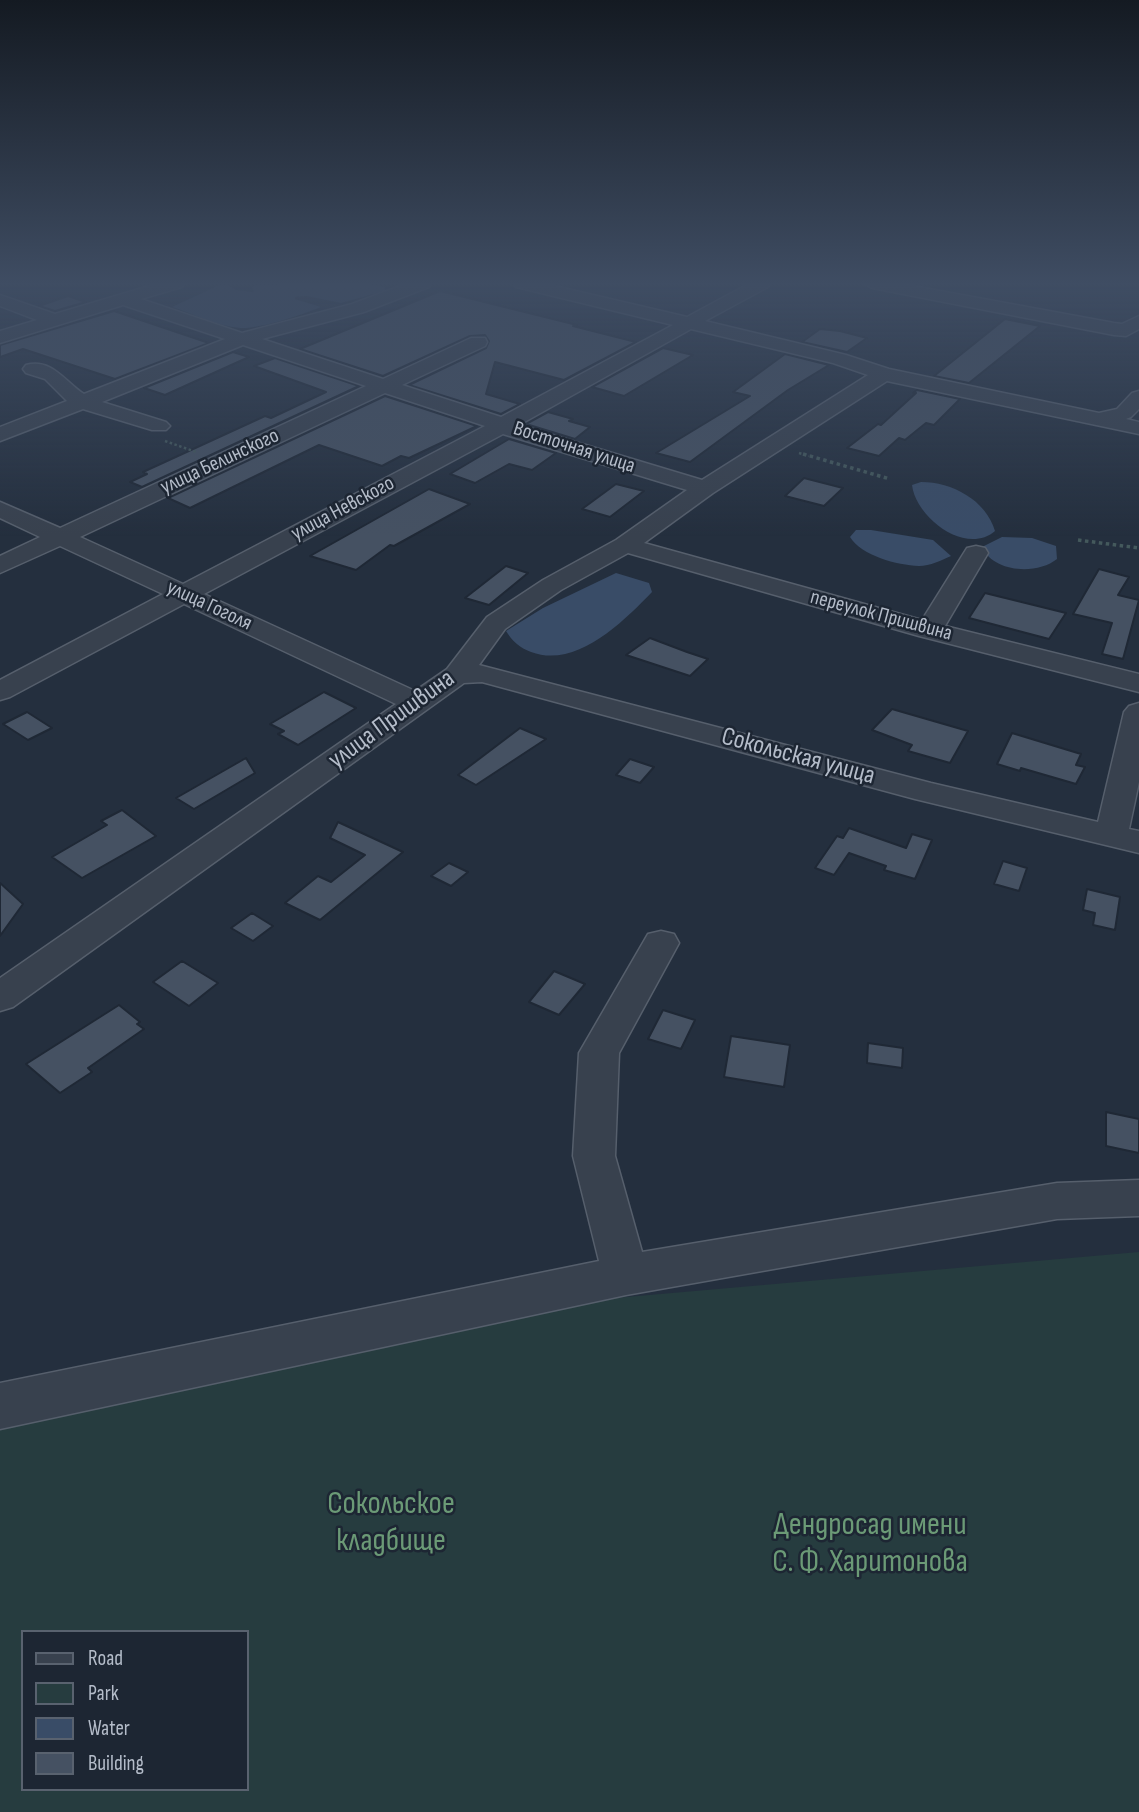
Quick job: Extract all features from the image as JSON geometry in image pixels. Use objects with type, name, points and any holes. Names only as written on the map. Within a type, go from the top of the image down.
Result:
[{"type":"street","points":[[0,435],[169,368]]},
{"type":"street","name":"Восточная улица","points":[[334,368],[503,425],[516,432],[705,488]]},
{"type":"street","name":"улица Белинского","points":[[0,565],[421,368]]},
{"type":"street","name":"улица Невского","points":[[0,691],[503,425],[605,368]]},
{"type":"street","points":[[865,368],[884,374],[1139,428]]},
{"type":"street","points":[[33,369],[52,375],[68,393],[82,402],[159,426]]},
{"type":"street","name":"улица Пришвина","points":[[0,997],[457,675],[496,623],[552,585],[625,545],[705,488],[884,374]]},
{"type":"street","points":[[1101,419],[1124,413],[1139,397]]},
{"type":"street","name":"улица Гоголя","points":[[0,509],[418,703]]},
{"type":"street","name":"переулок Пришвина","points":[[625,545],[929,629],[1139,683]]},
{"type":"street","points":[[929,629],[976,553]]},
{"type":"street","name":"Сокольская улица","points":[[457,675],[483,673],[926,792],[1125,839]]},
{"type":"street","points":[[1125,839],[1139,712]]},
{"type":"street","points":[[626,1275],[594,1156],[599,1053],[662,943]]},
{"type":"street","points":[[0,1406],[626,1275],[1056,1201],[1139,1198]]},
{"type":"path","points":[[159,426],[161,440],[220,461]]},
{"type":"path","points":[[771,445],[890,479]]},
{"type":"path","points":[[1078,540],[1139,548]]},
{"type":"green space","points":[[1139,1252],[1139,1812],[0,1812],[0,1416],[604,1299]]},
{"type":"water","points":[[921,482],[944,485],[966,495],[984,510],[995,531],[983,538],[970,539],[944,530],[932,521],[916,497],[912,485]]},
{"type":"water","points":[[856,530],[933,540],[951,556],[923,566],[891,561],[871,554],[856,544],[850,537]]},
{"type":"water","points":[[1002,537],[1032,538],[1056,546],[1057,559],[1039,568],[1028,569],[1016,569],[996,562],[982,547]]},
{"type":"water","points":[[616,573],[649,583],[652,592],[598,640],[565,654],[548,656],[523,648],[506,631],[543,608]]},
{"type":"building","points":[[80,368],[145,368],[115,379]]},
{"type":"building","points":[[195,368],[226,368],[165,395],[144,388]]},
{"type":"building","points":[[258,368],[304,368],[359,386],[142,487],[130,482],[147,474],[143,472],[265,416],[271,418],[326,392]]},
{"type":"building","points":[[357,368],[401,368],[383,376]]},
{"type":"building","points":[[445,368],[493,368],[486,394],[520,404],[501,414],[409,385]]},
{"type":"building","points":[[516,368],[588,368],[564,380]]},
{"type":"building","points":[[627,368],[672,368],[624,396],[592,387]]},
{"type":"building","points":[[766,368],[825,368],[788,390],[690,462],[656,453],[750,396],[733,392]]},
{"type":"building","points":[[945,368],[988,368],[969,383],[934,376]]},
{"type":"building","points":[[917,390],[960,399],[934,425],[926,423],[905,440],[899,438],[879,456],[847,448],[878,424],[881,425]]},
{"type":"building","points":[[385,396],[477,426],[409,458],[401,456],[382,466],[319,445],[190,508],[168,498]]},
{"type":"building","points":[[548,412],[590,427],[575,439],[526,424]]},
{"type":"building","points":[[509,439],[556,453],[532,470],[509,464],[475,483],[450,474]]},
{"type":"building","points":[[804,478],[843,488],[824,506],[785,496]]},
{"type":"building","points":[[616,484],[644,491],[610,517],[582,509]]},
{"type":"building","points":[[429,489],[470,504],[394,546],[390,545],[356,570],[310,556]]},
{"type":"building","points":[[506,566],[528,573],[489,605],[465,598]]},
{"type":"building","points":[[1099,569],[1129,577],[1118,595],[1139,600],[1123,659],[1102,654],[1112,623],[1073,614]]},
{"type":"building","points":[[985,593],[1066,613],[1049,639],[969,618]]},
{"type":"building","points":[[650,638],[708,659],[690,676],[626,655]]},
{"type":"building","points":[[324,692],[356,708],[298,745],[278,734],[284,731],[270,724]]},
{"type":"building","points":[[892,709],[968,731],[950,763],[908,751],[912,745],[872,730]]},
{"type":"building","points":[[27,712],[52,728],[28,740],[3,724]]},
{"type":"building","points":[[520,728],[546,739],[476,785],[458,775]]},
{"type":"building","points":[[1012,733],[1081,754],[1076,765],[1085,767],[1076,784],[997,764]]},
{"type":"building","points":[[246,758],[255,773],[194,809],[176,798]]},
{"type":"building","points":[[630,759],[654,767],[640,783],[616,775]]},
{"type":"building","points":[[122,810],[156,836],[82,878],[52,857],[107,825],[101,821]]},
{"type":"building","points":[[338,822],[403,852],[320,920],[285,903],[318,876],[331,882],[365,855],[330,838]]},
{"type":"building","points":[[849,828],[906,848],[912,834],[932,840],[915,879],[884,870],[886,866],[849,853],[834,875],[815,868],[837,836],[843,838]]},
{"type":"building","points":[[1003,861],[1027,868],[1019,891],[994,884]]},
{"type":"building","points":[[449,863],[468,872],[451,886],[431,876]]},
{"type":"building","points":[[0,883],[23,904],[0,936]]},
{"type":"building","points":[[1087,889],[1120,897],[1115,930],[1093,925],[1095,913],[1083,910]]},
{"type":"building","points":[[252,913],[273,926],[253,941],[231,928]]},
{"type":"building","points":[[182,961],[218,983],[189,1006],[153,982]]},
{"type":"building","points":[[554,971],[585,984],[559,1015],[529,1002]]},
{"type":"building","points":[[119,1005],[140,1022],[137,1024],[144,1029],[88,1068],[92,1072],[60,1093],[26,1064]]},
{"type":"building","points":[[663,1010],[695,1020],[681,1049],[648,1039]]},
{"type":"building","points":[[731,1036],[790,1045],[784,1087],[724,1077]]},
{"type":"building","points":[[868,1043],[903,1048],[902,1068],[867,1063]]},
{"type":"building","points":[[1106,1112],[1139,1119],[1139,1153],[1106,1146]]},
{"type":"park label","name":"Сокольское кладбище","points":[[391,1524]]},
{"type":"park label","name":"Дендросад имени С. Ф. Харитонова","points":[[870,1544]]}]
